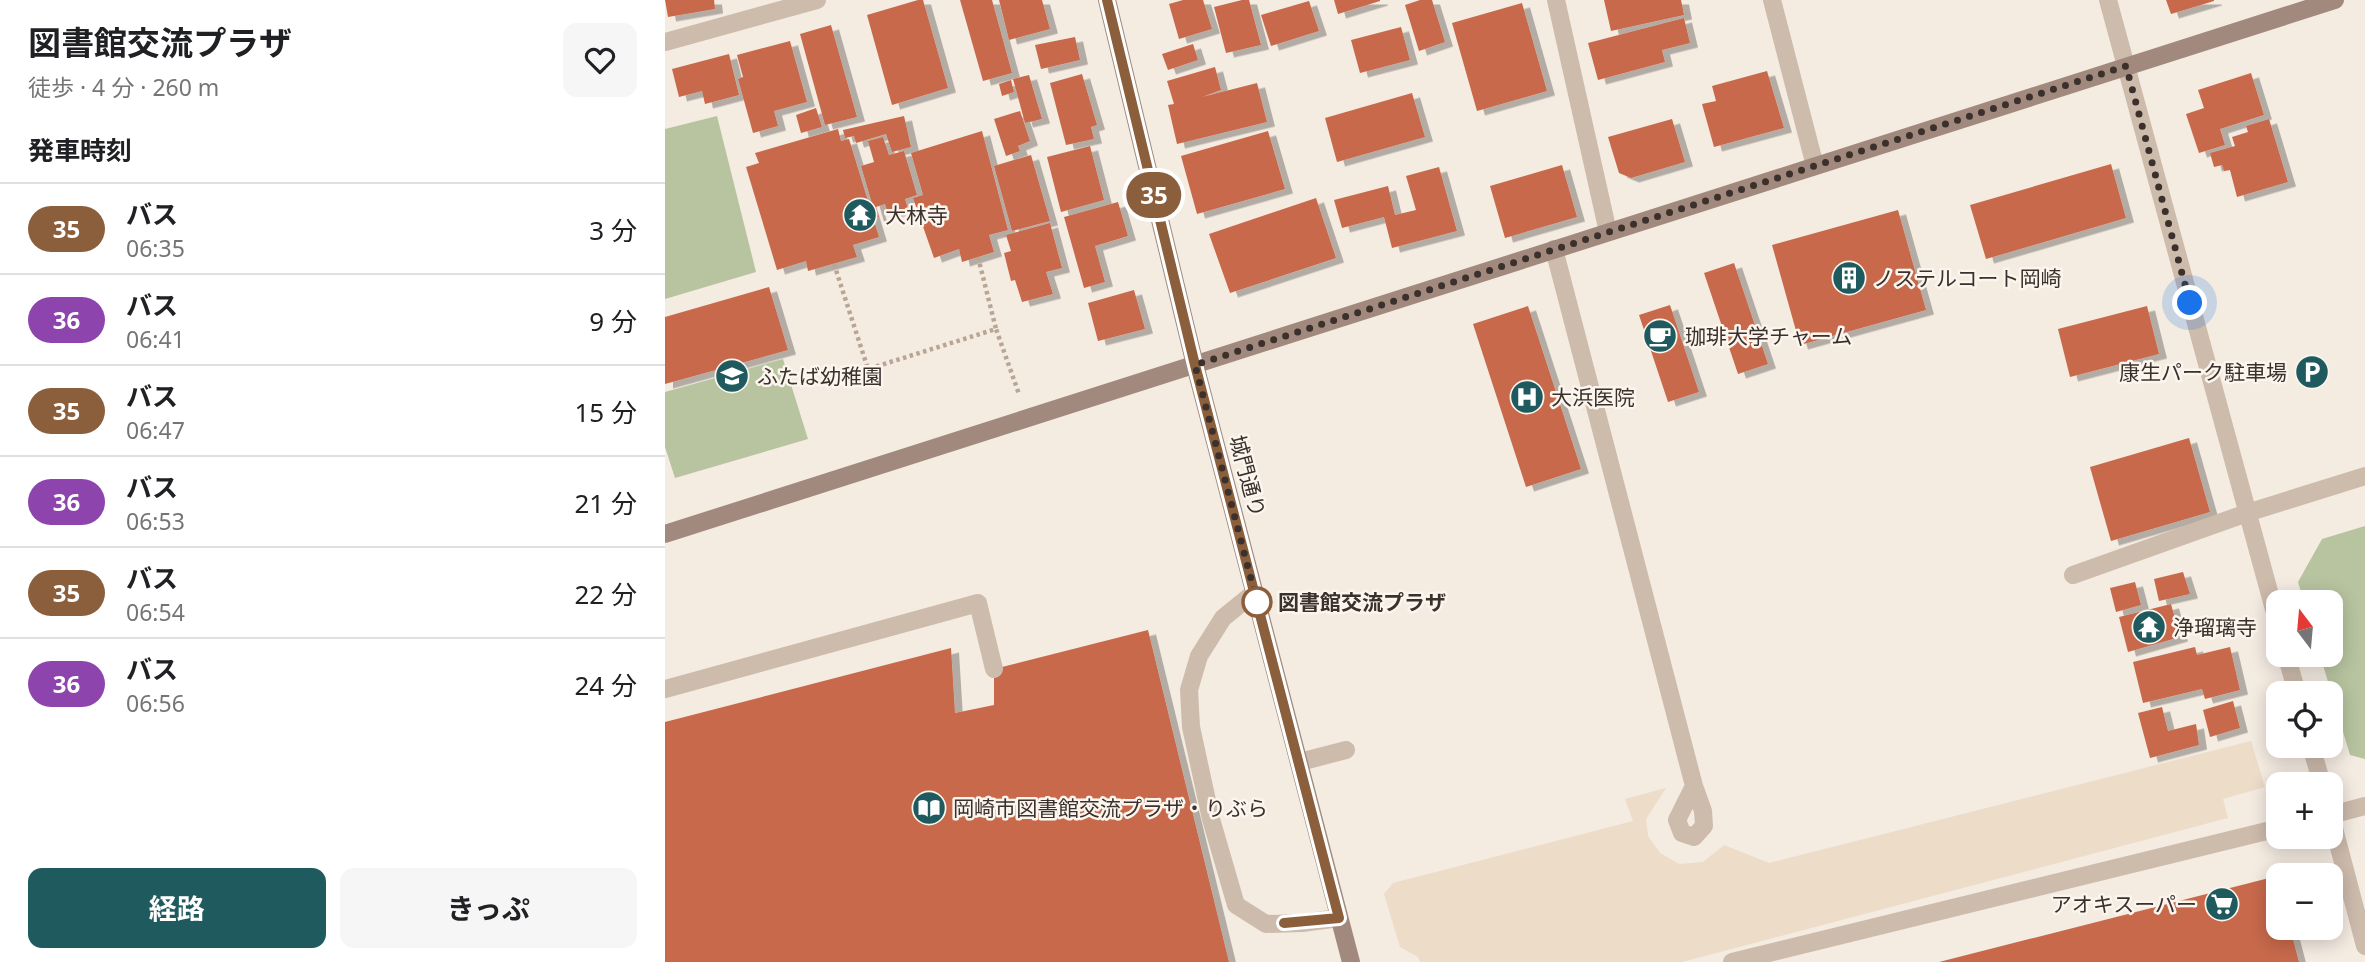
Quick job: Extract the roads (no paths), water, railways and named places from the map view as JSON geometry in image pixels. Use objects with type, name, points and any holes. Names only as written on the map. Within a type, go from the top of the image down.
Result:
[{"type":"street","points":[[665,42],[817,0]]},
{"type":"street","name":"城門通り","points":[[1107,0],[1195,365],[1351,962]]},
{"type":"street","points":[[1556,0],[1608,232]]},
{"type":"street","points":[[1772,0],[1815,166]]},
{"type":"street","points":[[2108,0],[2268,590]]},
{"type":"street","points":[[665,534],[2335,0]]},
{"type":"street","points":[[1555,249],[1694,786]]},
{"type":"street","points":[[2073,575],[2247,513],[2365,476]]},
{"type":"street","points":[[1255,592],[1223,618],[1199,656],[1189,690],[1191,727],[1211,819],[1236,905],[1266,923],[1302,923],[1339,918]]},
{"type":"street","points":[[665,689],[978,603],[994,669]]},
{"type":"street","points":[[1300,762],[1346,750]]},
{"type":"street","points":[[2343,812],[2365,806]]},
{"type":"street","points":[[1733,962],[1764,958],[2266,831]]},
{"type":"street","points":[[2340,849],[2365,946]]},
{"type":"place","name":"大林寺","points":[[860,215]]},
{"type":"place","name":"ノステルコート岡崎","points":[[1849,278]]},
{"type":"place","name":"珈琲大学チャーム","points":[[1660,336]]},
{"type":"place","name":"康生パーク駐車場","points":[[2312,372]]},
{"type":"place","name":"ふたば幼稚園","points":[[732,376]]},
{"type":"place","name":"大浜医院","points":[[1527,397]]},
{"type":"place","name":"図書館交流プラザ","points":[[1257,602]]},
{"type":"place","name":"浄瑠璃寺","points":[[2149,627]]},
{"type":"place","name":"岡崎市図書館交流プラザ・りぶら","points":[[929,808]]},
{"type":"place","name":"アオキスーパー","points":[[2222,904]]}]
